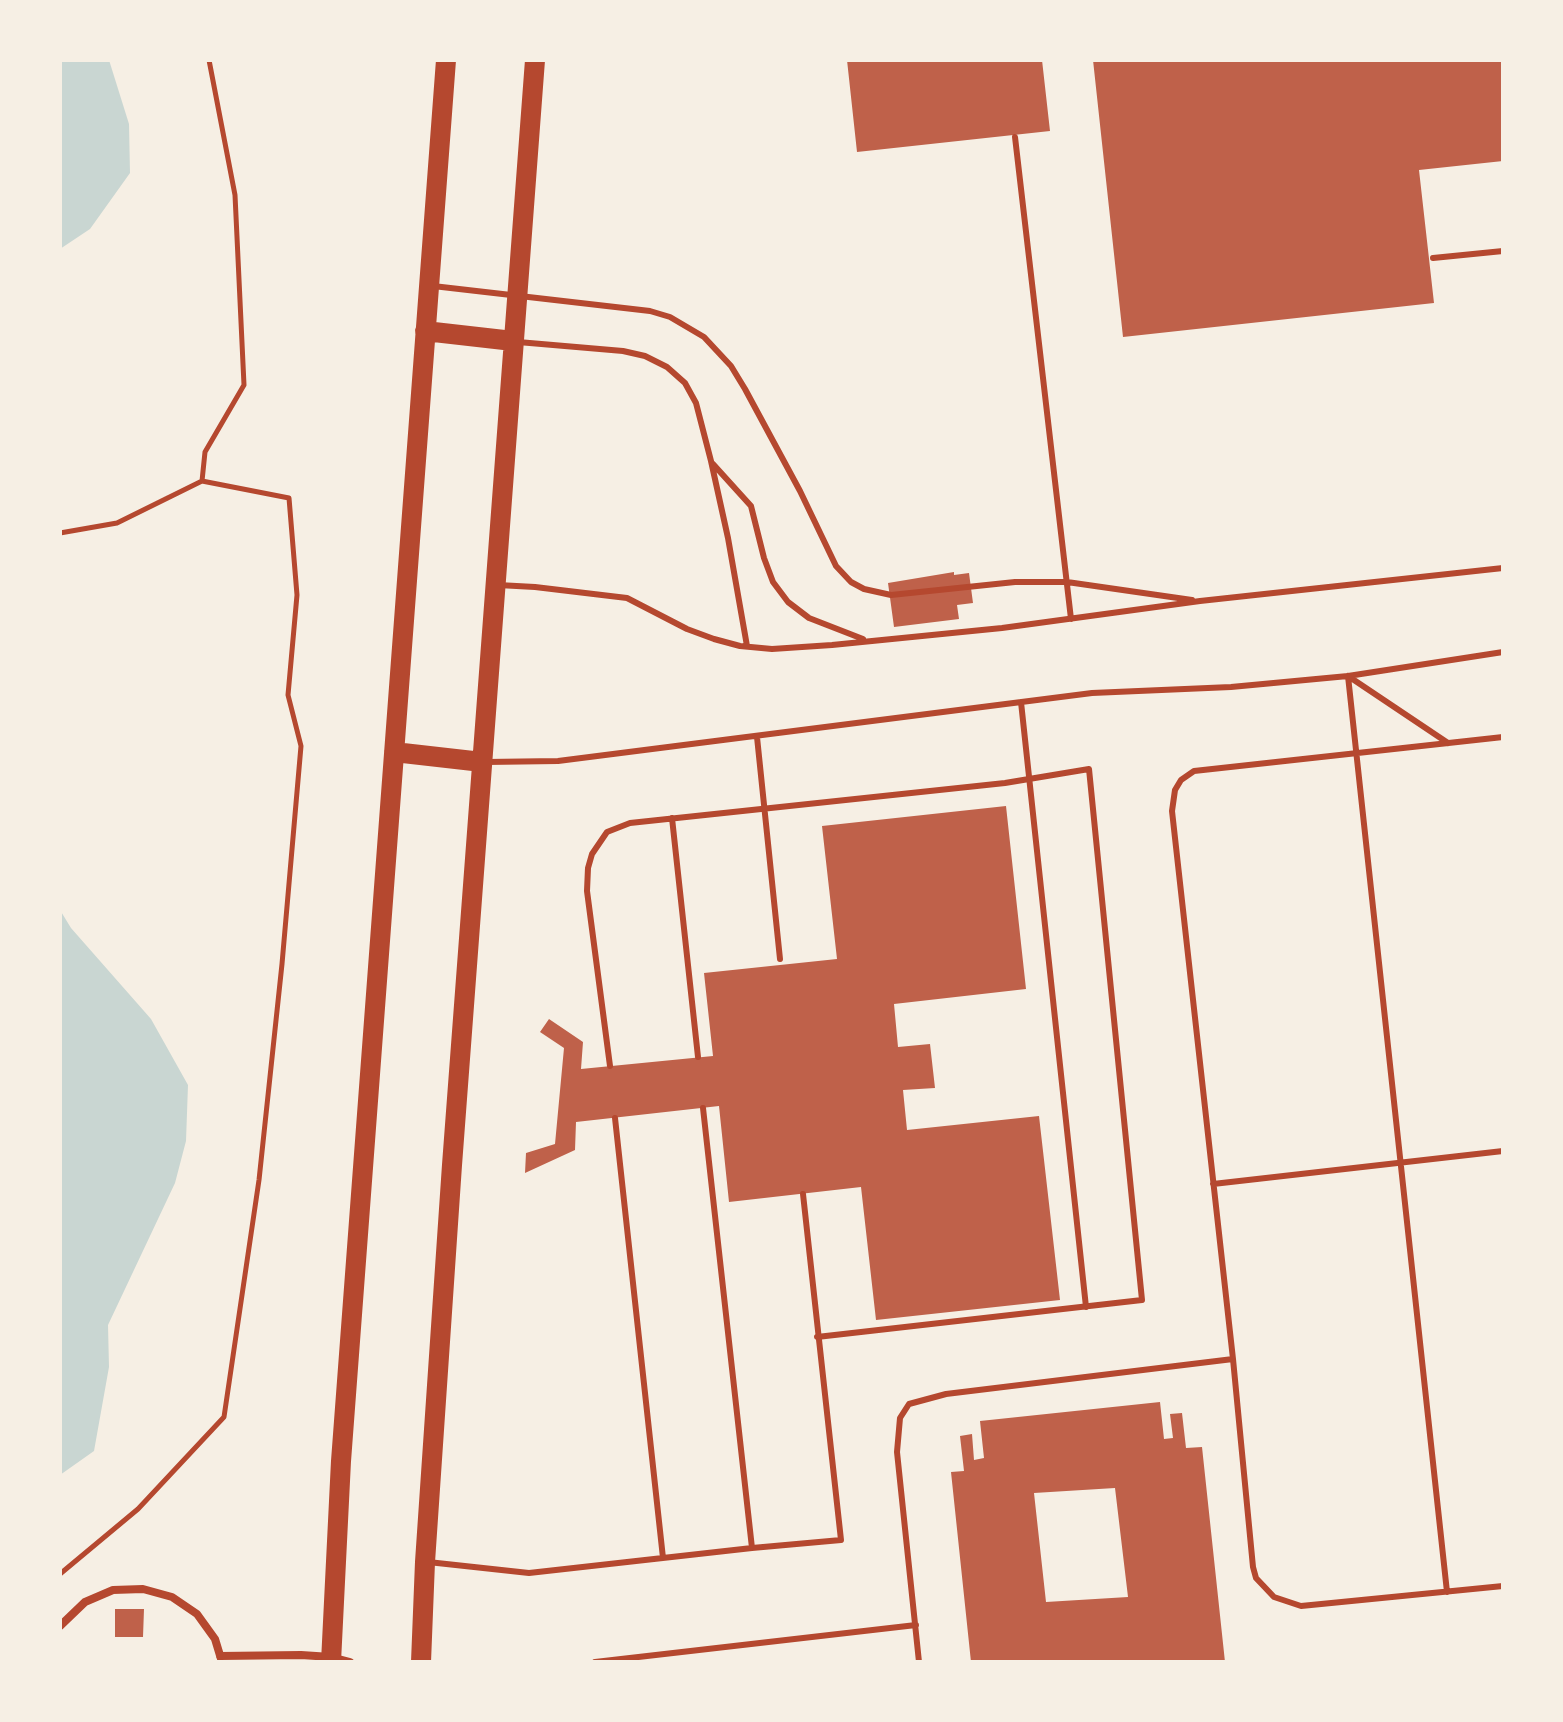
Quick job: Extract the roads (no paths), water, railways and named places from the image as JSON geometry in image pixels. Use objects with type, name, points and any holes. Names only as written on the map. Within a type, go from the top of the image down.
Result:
[{"type":"main road","points":[[337,1660],[342,1446],[446,60]]},
{"type":"main road","points":[[421,1662],[425,1562],[535,60]]},
{"type":"main road","points":[[425,331],[513,341]]},
{"type":"main road","points":[[394,752],[482,762]]},
{"type":"street","points":[[60,1626],[85,1602],[113,1590],[143,1589],[172,1597],[197,1614],[215,1639],[221,1659],[337,1660]]},
{"type":"lane","points":[[1015,137],[1071,619]]},
{"type":"lane","points":[[1433,258],[1503,251]]},
{"type":"lane","points":[[429,286],[650,311],[679,321],[704,337],[731,366],[758,411],[836,566],[851,582],[864,589],[891,595],[1015,582],[1067,582],[1200,601]]},
{"type":"lane","points":[[513,341],[623,351],[645,356],[667,367],[685,383],[696,403],[711,461],[747,646]]},
{"type":"lane","points":[[711,461],[751,506],[773,582],[788,602],[809,618],[866,641]]},
{"type":"lane","points":[[495,585],[627,598],[687,629],[714,639],[747,646],[809,647],[1503,568]]},
{"type":"lane","points":[[482,762],[558,761],[1128,690],[1231,687],[1348,676],[1503,652]]},
{"type":"lane","points":[[1348,676],[1449,743]]},
{"type":"lane","points":[[1348,676],[1447,1592]]},
{"type":"lane","points":[[1021,702],[1086,1307]]},
{"type":"lane","points":[[757,737],[780,959]]},
{"type":"lane","points":[[1503,737],[1194,771],[1181,780],[1172,799],[1256,1578],[1266,1591],[1282,1602],[1301,1606],[1503,1586]]},
{"type":"lane","points":[[610,1066],[587,891],[592,854],[607,832],[630,823],[1005,783],[1089,769],[1142,1300],[817,1337]]},
{"type":"lane","points":[[672,818],[698,1057]]},
{"type":"lane","points":[[703,1108],[752,1548]]},
{"type":"lane","points":[[615,1118],[663,1558]]},
{"type":"lane","points":[[1213,1184],[1503,1151]]},
{"type":"lane","points":[[425,1562],[529,1573],[841,1540],[803,1194]]},
{"type":"lane","points":[[919,1662],[897,1452],[900,1418],[909,1404],[946,1394],[1233,1359]]},
{"type":"lane","points":[[595,1662],[916,1625]]},
{"type":"lane","points":[[702,1650],[703,1662]]}]
